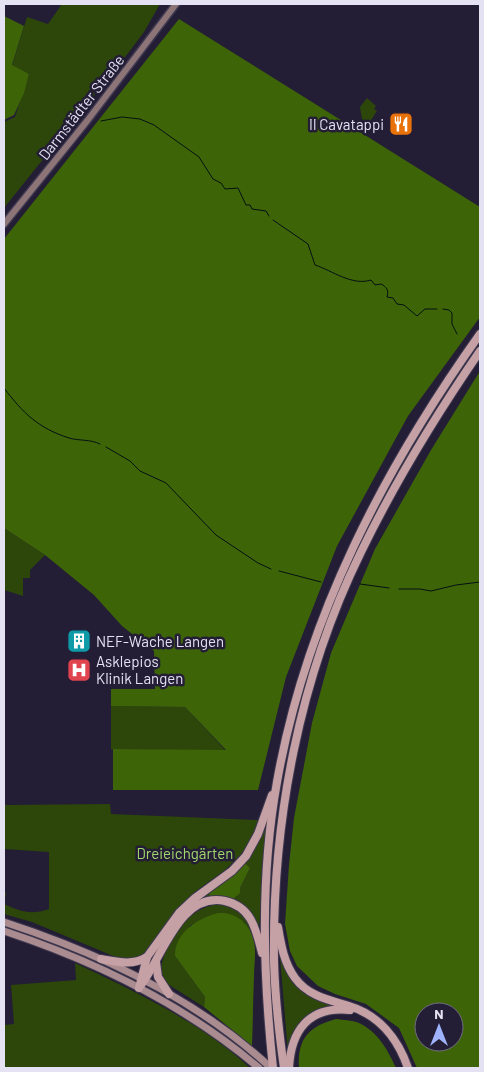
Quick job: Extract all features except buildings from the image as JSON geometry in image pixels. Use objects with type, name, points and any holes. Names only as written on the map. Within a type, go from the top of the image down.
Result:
[{"type":"highway","points":[[272,1068],[265,962],[266,877],[277,782],[298,694],[315,638],[352,550],[373,506],[404,450],[480,334]]},
{"type":"highway","points":[[284,1068],[276,995],[275,905],[278,846],[290,771],[308,695],[329,628],[360,553],[413,454],[480,351]]},
{"type":"highway","points":[[143,980],[148,956],[179,912],[232,870],[253,845],[277,782]]},
{"type":"highway","points":[[139,988],[167,939],[186,914],[201,904],[219,900],[241,907],[251,918],[265,962]]},
{"type":"highway","points":[[275,905],[285,959],[295,978],[316,996],[351,1007],[366,1014],[383,1026],[402,1052],[408,1068]]},
{"type":"highway","points":[[101,959],[129,963],[137,962],[148,956]]},
{"type":"highway","points":[[156,961],[158,977],[169,994]]},
{"type":"highway","points":[[289,1068],[295,1038],[301,1027],[308,1020],[322,1012],[337,1009],[366,1014]]},
{"type":"main road","name":"Darmstädter Straße","points":[[4,224],[87,121],[176,4]]},
{"type":"main road","points":[[4,922],[67,944],[169,994],[245,1045],[272,1068]]},
{"type":"main road","points":[[4,931],[65,952],[139,988],[206,1028],[258,1068]]},
{"type":"green space","points":[[62,4],[160,4],[144,32],[129,52],[4,208],[4,122],[15,117],[29,74],[12,66],[27,17],[48,24]]},
{"type":"green space","points":[[4,16],[24,26],[12,65],[29,74],[24,93],[14,115],[4,120]]},
{"type":"green space","points":[[179,19],[480,207],[480,317],[408,416],[337,546],[286,677],[258,790],[113,790],[113,749],[226,750],[185,707],[111,706],[111,689],[155,689],[154,651],[122,626],[94,595],[45,555],[4,528],[4,239]]},
{"type":"green space","points":[[367,98],[376,106],[374,109],[377,111],[369,123],[362,119],[360,107]]},
{"type":"green space","points":[[480,371],[480,1068],[417,1068],[399,1028],[366,1004],[335,994],[318,986],[297,966],[290,951],[285,924],[289,865],[294,818],[312,723],[331,653],[375,549],[431,450]]},
{"type":"green space","points":[[4,528],[45,555],[30,570],[30,578],[23,578],[23,596],[4,590]]},
{"type":"green space","points":[[111,706],[185,707],[226,751],[111,750]]},
{"type":"green space","name":"Dreieichgärten","points":[[110,804],[111,814],[258,820],[251,839],[242,853],[225,870],[183,903],[144,953],[137,958],[118,958],[32,922],[4,914],[4,904],[26,912],[49,909],[49,852],[4,849],[4,805]]},
{"type":"green space","points":[[266,826],[259,930],[250,912],[241,904],[229,899],[214,899],[187,909],[209,892],[210,898],[217,895],[240,893],[240,888],[250,868],[245,863],[256,847]]},
{"type":"green space","points":[[245,863],[250,868],[240,888],[240,893],[233,899],[222,896],[210,898],[209,892],[228,880]]},
{"type":"green space","points":[[218,904],[232,907],[238,911],[246,919],[253,938],[244,922],[191,925],[183,935],[178,943],[175,956],[205,997],[204,1007],[166,983],[160,974],[166,951],[178,929],[196,913],[206,907]]},
{"type":"green space","points":[[219,913],[230,914],[240,919],[248,927],[254,942],[252,1046],[204,1007],[205,997],[175,956],[179,940],[189,927],[204,918]]},
{"type":"green space","points":[[282,956],[298,986],[343,1007],[312,1015],[288,1053],[280,957]]},
{"type":"green space","points":[[75,963],[144,997],[189,1022],[250,1068],[4,1068],[4,1025],[14,1024],[11,985],[76,980]]},
{"type":"green space","points":[[336,1019],[356,1022],[372,1031],[386,1048],[396,1068],[299,1068],[300,1049],[307,1035],[319,1026]]},
{"type":"waterway","points":[[101,121],[122,117],[140,119],[154,125],[199,157],[213,179],[221,183],[225,189],[238,188],[246,205],[250,205],[252,209],[266,211],[269,216]]},
{"type":"waterway","points":[[273,220],[308,244],[315,265],[343,277],[357,281],[371,280],[375,285],[381,284],[387,289],[387,297],[393,298],[397,304],[404,305],[417,316],[425,309],[437,309]]},
{"type":"waterway","points":[[443,309],[449,310],[452,313],[452,324],[457,334]]},
{"type":"waterway","points":[[4,388],[32,419],[48,429],[69,438],[100,444]]},
{"type":"waterway","points":[[106,447],[130,461],[140,471],[166,483],[216,535],[258,563],[271,569]]},
{"type":"waterway","points":[[279,571],[321,582]]},
{"type":"waterway","points":[[399,589],[431,591],[480,582]]},
{"type":"waterway","points":[[360,584],[389,588]]},
{"type":"place","name":"Il Cavatappi","points":[[401,124]]},
{"type":"place","name":"NEF-Wache Langen","points":[[79,641]]},
{"type":"place","name":"Asklepios Klinik Langen","points":[[79,670]]}]
